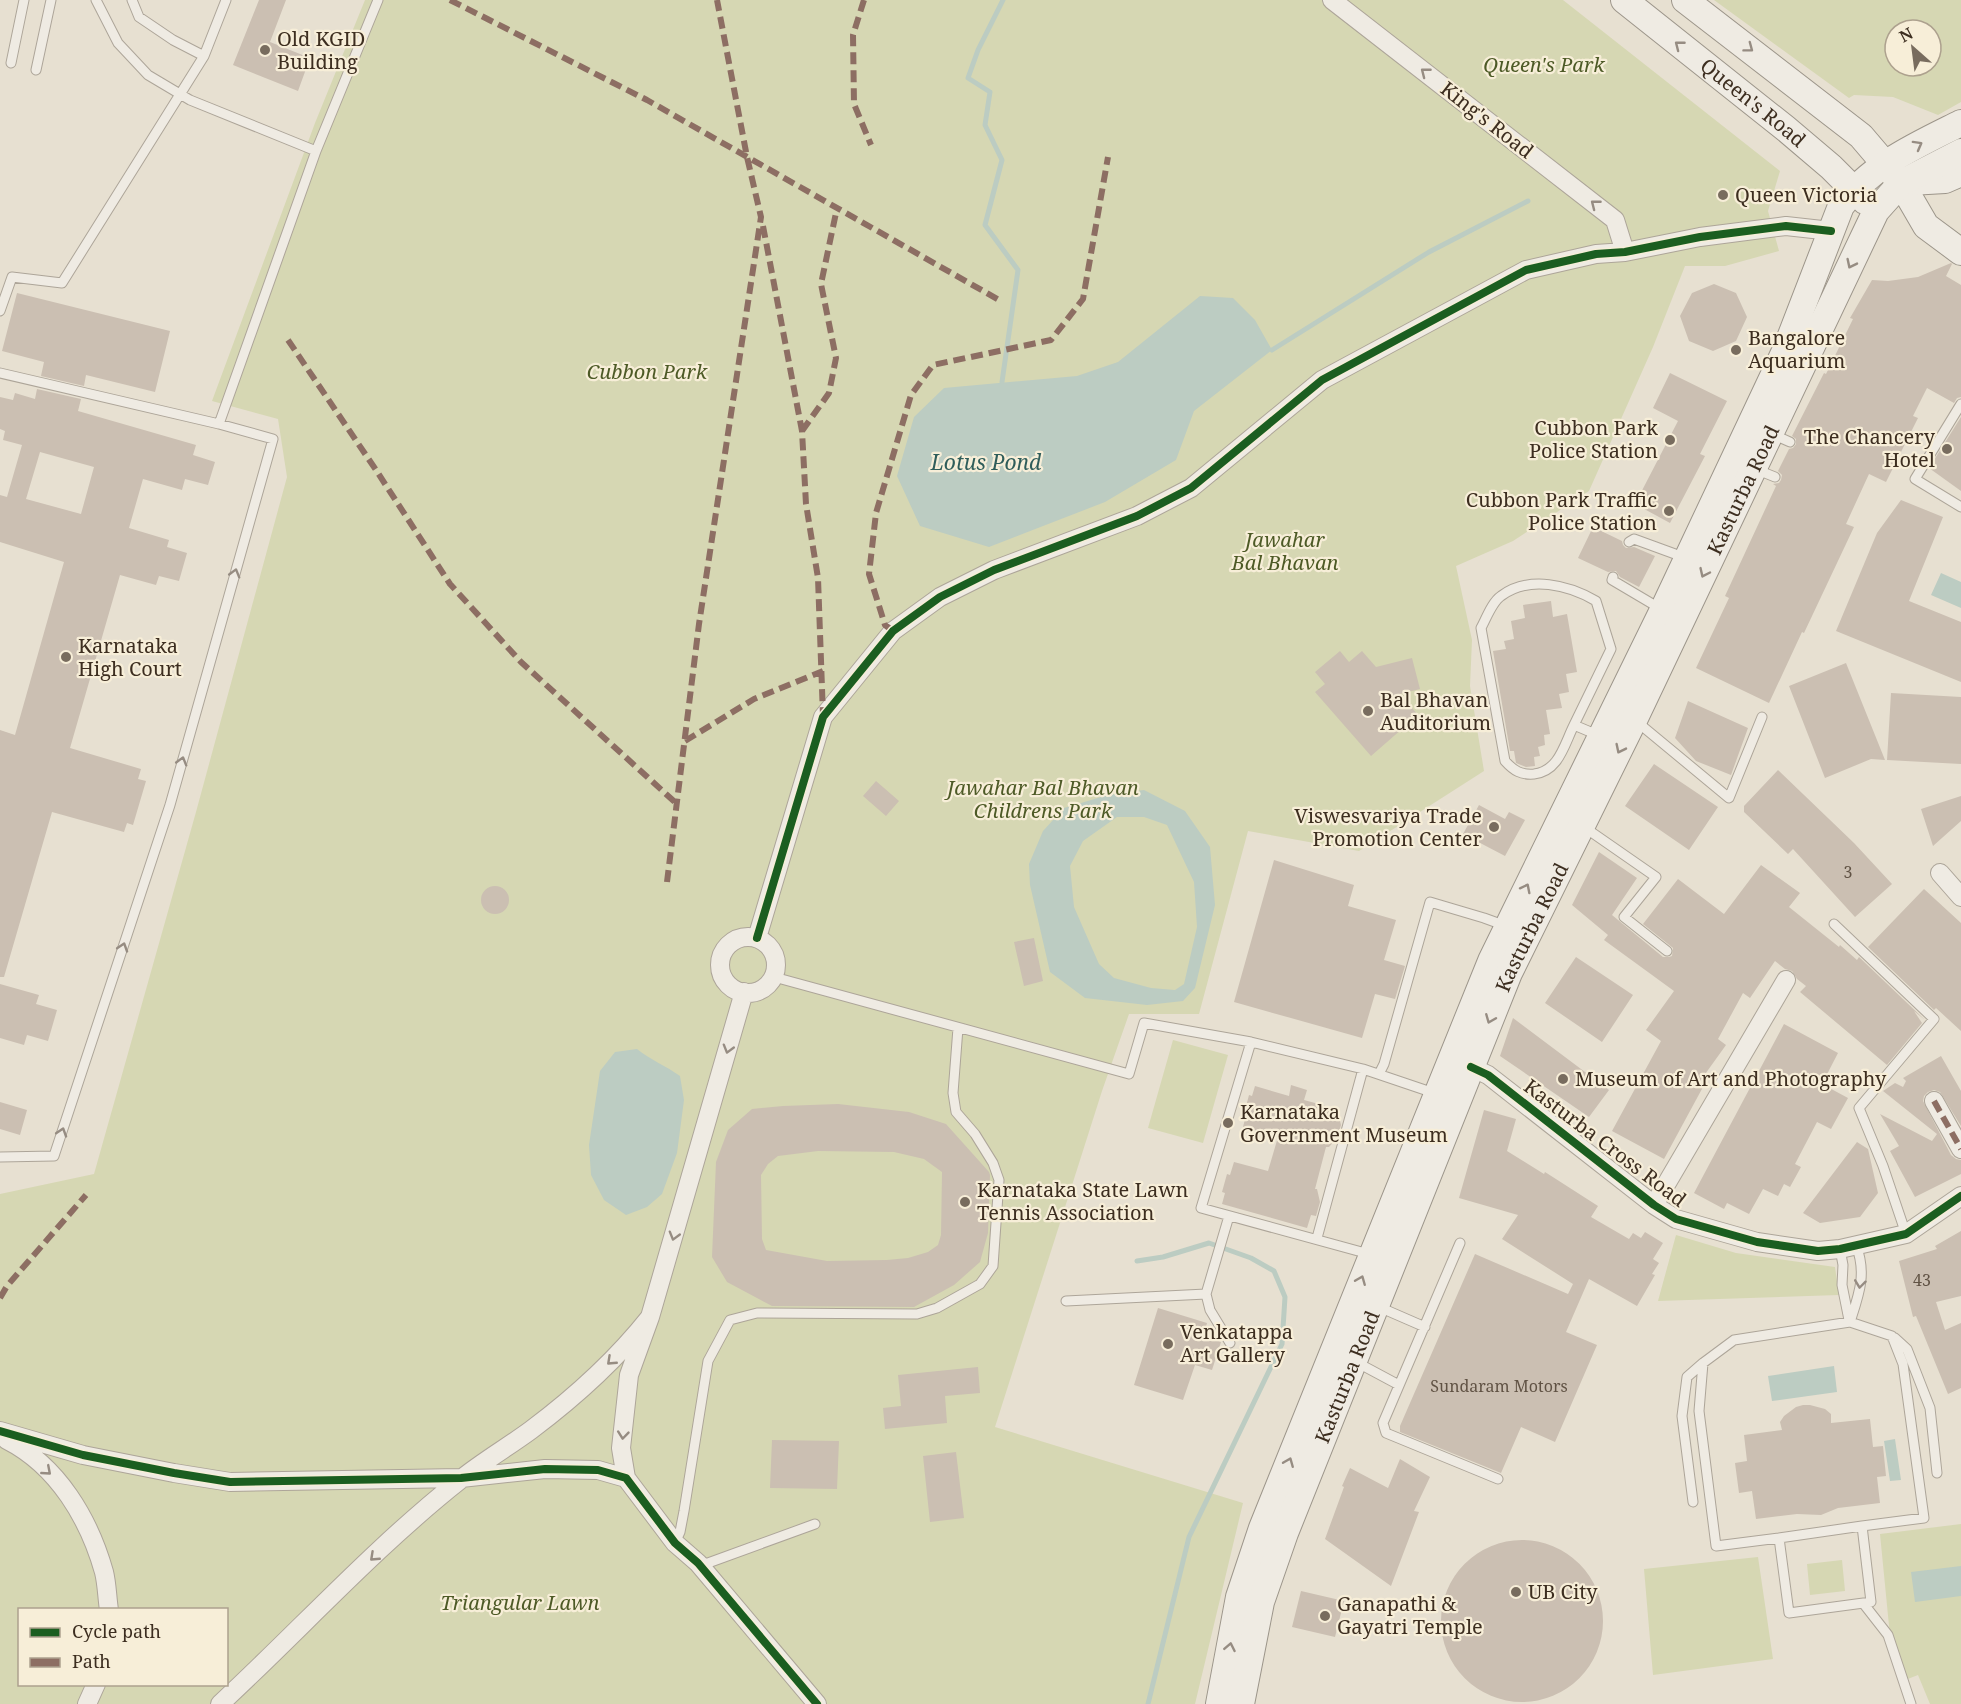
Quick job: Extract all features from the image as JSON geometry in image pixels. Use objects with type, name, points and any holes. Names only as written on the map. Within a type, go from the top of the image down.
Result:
[{"type":"main road","name":"Queen's Road","points":[[1624,0],[1785,128],[1831,167],[1876,211]]},
{"type":"main road","name":"Queen's Road","points":[[1685,0],[1855,131],[1901,183],[1926,226],[1961,252]]},
{"type":"main road","name":"Kasturba Road","points":[[1219,1704],[1239,1597],[1262,1528],[1506,926],[1664,610],[1785,351],[1841,206],[1853,190],[1885,164],[1961,123]]},
{"type":"main road","points":[[1901,183],[1961,152]]},
{"type":"main road","points":[[1901,183],[1945,180],[1961,173]]},
{"type":"main road","name":"Kasturba Road","points":[[1241,1704],[1261,1602],[1285,1533],[1509,973],[1634,720],[1764,473],[1876,211],[1901,183]]},
{"type":"street","name":"King's Road","points":[[1332,0],[1615,220],[1625,252]]},
{"type":"street","points":[[757,938],[824,717],[893,631],[940,597],[994,570],[1137,516],[1191,488],[1322,380],[1526,270],[1596,254],[1625,252],[1700,237],[1786,226],[1831,231]]},
{"type":"street","points":[[1940,873],[1961,897]]},
{"type":"street","points":[[746,937],[757,938],[773,952],[776,963],[774,977],[760,990],[739,992],[729,986],[723,978],[720,967],[721,956],[735,940],[746,937]]},
{"type":"street","points":[[1654,1205],[1786,980]]},
{"type":"street","points":[[744,992],[650,1317],[629,1375],[621,1448],[626,1478],[675,1543],[698,1563],[817,1704]]},
{"type":"street","name":"Kasturba Cross Road","points":[[1471,1067],[1488,1076],[1654,1205],[1676,1219],[1757,1242],[1818,1251],[1848,1247],[1906,1234],[1961,1197]]},
{"type":"street","points":[[1934,1101],[1961,1149]]},
{"type":"street","points":[[220,1704],[416,1517],[461,1478],[532,1429],[584,1387],[629,1344],[650,1317]]},
{"type":"street","points":[[0,1431],[83,1455],[230,1482],[461,1478],[545,1469],[598,1470],[626,1478]]},
{"type":"street","points":[[0,1437],[20,1447],[59,1482],[88,1525],[105,1574],[109,1608]]},
{"type":"street","points":[[87,1704],[95,1686]]},
{"type":"lane","points":[[10,63],[24,0]]},
{"type":"lane","points":[[36,70],[51,0]]},
{"type":"lane","points":[[96,0],[118,43],[148,75],[190,100],[316,151]]},
{"type":"lane","points":[[132,0],[139,17],[173,40],[204,56]]},
{"type":"lane","points":[[0,311],[12,277],[62,283],[204,56],[226,0]]},
{"type":"lane","points":[[219,424],[316,151],[378,0]]},
{"type":"lane","points":[[0,372],[273,439],[170,805],[54,1156],[0,1157]]},
{"type":"lane","points":[[1961,404],[1916,478],[1916,481],[1961,507]]},
{"type":"lane","points":[[1629,542],[1634,539],[1687,558]]},
{"type":"lane","points":[[1613,577],[1612,580],[1664,610]]},
{"type":"lane","points":[[1541,584],[1570,588],[1596,601],[1611,650],[1574,725],[1554,766],[1548,771],[1524,774],[1514,770],[1505,761],[1481,628],[1499,597],[1513,590],[1541,584]]},
{"type":"lane","points":[[1634,720],[1729,798],[1762,717]]},
{"type":"lane","points":[[1574,725],[1602,737]]},
{"type":"lane","points":[[1582,826],[1656,877],[1624,917],[1667,951]]},
{"type":"lane","points":[[1379,1074],[1384,1064],[1430,902],[1506,926]]},
{"type":"lane","points":[[1834,924],[1934,1019],[1859,1108],[1883,1166],[1906,1234]]},
{"type":"lane","points":[[774,977],[1129,1074],[1144,1023],[1251,1042],[1363,1069],[1437,1094]]},
{"type":"lane","points":[[675,1543],[680,1532],[684,1511],[708,1361],[730,1320],[757,1313],[916,1314],[937,1308],[980,1284],[993,1266],[999,1180],[993,1163],[975,1134],[956,1112],[953,1093],[958,1028]]},
{"type":"lane","points":[[1251,1042],[1201,1208],[1372,1254]]},
{"type":"lane","points":[[1317,1238],[1363,1069]]},
{"type":"lane","points":[[1229,1216],[1206,1294],[1210,1310],[1230,1342]]},
{"type":"lane","points":[[1460,1243],[1383,1423],[1386,1433],[1498,1479]]},
{"type":"lane","points":[[1848,1247],[1862,1260],[1862,1286],[1850,1322],[1842,1285],[1843,1265],[1848,1247]]},
{"type":"lane","points":[[1066,1301],[1206,1294]]},
{"type":"lane","points":[[1376,1306],[1425,1326]]},
{"type":"lane","points":[[1693,1502],[1682,1416],[1687,1377],[1734,1340],[1850,1322],[1892,1336],[1907,1349],[1930,1408],[1937,1473]]},
{"type":"lane","points":[[1703,1363],[1699,1411],[1716,1546],[1924,1518],[1903,1364],[1892,1336]]},
{"type":"lane","points":[[1354,1361],[1400,1385]]},
{"type":"lane","points":[[698,1563],[708,1563],[815,1524]]},
{"type":"lane","points":[[1779,1538],[1789,1613],[1863,1604],[1871,1602],[1862,1526]]},
{"type":"lane","points":[[1863,1604],[1888,1635],[1911,1704]]},
{"type":"green space","name":"Cubbon Park","points":[[365,0],[1563,0],[1780,171],[1768,211],[1779,251],[1725,266],[1685,266],[1653,347],[1589,491],[1513,541],[1456,566],[1472,640],[1470,686],[1484,771],[1359,851],[1248,831],[1199,1014],[1129,1014],[1102,1091],[995,1427],[1243,1503],[1195,1704],[0,1704],[0,1194],[94,1174],[287,477],[278,419],[212,401],[315,123]]},
{"type":"green space","points":[[1714,0],[1961,0],[1961,102],[1938,115],[1893,97],[1854,95],[1849,98]]},
{"type":"green space","points":[[1173,1040],[1228,1055],[1203,1143],[1148,1128]]},
{"type":"green space","points":[[1676,1235],[1736,1253],[1835,1267],[1839,1295],[1658,1301]]},
{"type":"green space","points":[[1961,1524],[1961,1704],[1930,1704],[1918,1675],[1900,1682],[1891,1646],[1880,1534]]},
{"type":"green space","points":[[1758,1557],[1773,1659],[1653,1675],[1644,1569]]},
{"type":"green space","points":[[1842,1560],[1845,1591],[1810,1595],[1807,1564]]},
{"type":"water","name":"Lotus Pond","points":[[1200,296],[1233,298],[1255,320],[1272,350],[1194,411],[1176,460],[1105,502],[989,547],[920,526],[897,476],[914,417],[944,388],[1077,376],[1118,362]]},
{"type":"water","points":[[1941,573],[1961,582],[1961,608],[1931,595]]},
{"type":"water","points":[[1144,790],[1185,811],[1210,847],[1215,905],[1195,988],[1183,1001],[1147,1005],[1085,998],[1050,972],[1030,885],[1029,864],[1043,831],[1064,808],[1108,795]],"holes":[[[1117,817],[1144,817],[1167,825],[1194,882],[1197,927],[1184,984],[1175,990],[1151,988],[1114,978],[1099,964],[1074,907],[1070,866],[1083,841]]]},
{"type":"water","points":[[637,1049],[680,1076],[684,1100],[677,1153],[662,1194],[647,1207],[626,1215],[604,1200],[591,1175],[589,1145],[600,1071],[615,1052]]},
{"type":"water","points":[[1834,1366],[1837,1392],[1772,1401],[1768,1376]]},
{"type":"water","points":[[1895,1439],[1901,1480],[1890,1481],[1884,1441]]},
{"type":"water","points":[[1961,1566],[1961,1596],[1915,1602],[1911,1572]]},
{"type":"building","name":"Old KGID Building","points":[[259,0],[286,0],[270,42],[310,58],[298,91],[233,65]]},
{"type":"building","points":[[1951,263],[1946,276],[1961,285],[1961,397],[1957,398],[1954,403],[1927,388],[1913,416],[1918,418],[1886,482],[1869,474],[1846,524],[1854,527],[1769,703],[1696,668],[1729,598],[1725,596],[1776,486],[1773,484],[1781,480],[1782,475],[1778,471],[1789,449],[1796,444],[1796,439],[1792,436],[1824,373],[1826,374],[1853,319],[1850,318],[1872,280],[1888,281],[1918,277]]},
{"type":"building","points":[[1714,284],[1736,293],[1747,317],[1736,341],[1713,351],[1689,341],[1680,316],[1692,293]]},
{"type":"building","points":[[17,293],[170,331],[155,392],[86,375],[84,386],[41,376],[44,362],[2,351]]},
{"type":"building","points":[[1670,373],[1727,401],[1700,454],[1705,456],[1670,523],[1635,504],[1678,421],[1653,408]]},
{"type":"building","name":"Karnataka High Court","points":[[37,389],[81,399],[78,411],[196,445],[193,455],[215,462],[208,485],[185,479],[182,490],[143,479],[129,528],[169,540],[167,547],[187,553],[179,581],[159,576],[156,585],[120,575],[70,748],[141,769],[138,779],[146,781],[133,825],[127,823],[124,832],[52,812],[4,977],[0,977],[0,730],[15,735],[64,562],[0,542],[0,495],[7,497],[22,445],[3,440],[5,431],[0,429],[0,397],[13,400],[15,393],[35,399]],"holes":[[[40,452],[94,467],[81,514],[26,499]]]},
{"type":"building","points":[[1961,417],[1961,491],[1929,468]]},
{"type":"building","points":[[1901,500],[1943,517],[1909,601],[1961,622],[1961,682],[1836,631],[1877,533]]},
{"type":"building","points":[[1593,527],[1622,541],[1626,548],[1634,547],[1655,556],[1639,587],[1620,577],[1616,571],[1608,572],[1578,558]]},
{"type":"building","points":[[1551,601],[1553,617],[1567,614],[1577,672],[1566,674],[1569,692],[1559,694],[1562,708],[1546,710],[1550,734],[1544,735],[1545,745],[1538,747],[1540,756],[1534,757],[1535,766],[1526,767],[1516,763],[1514,751],[1510,751],[1493,651],[1506,649],[1504,641],[1514,639],[1511,621],[1525,618],[1523,605]]},
{"type":"building","points":[[1340,651],[1349,662],[1362,651],[1376,667],[1412,658],[1420,689],[1400,694],[1418,715],[1371,756],[1315,692],[1325,684],[1315,672]]},
{"type":"building","points":[[1846,663],[1885,760],[1871,759],[1825,778],[1789,686]]},
{"type":"building","points":[[1891,693],[1961,697],[1961,764],[1887,760]]},
{"type":"building","points":[[1688,701],[1748,728],[1731,775],[1696,761],[1675,738]]},
{"type":"building","points":[[1654,764],[1718,807],[1689,850],[1625,806]]},
{"type":"building","points":[[1778,770],[1854,843],[1892,884],[1855,917],[1793,849],[1788,854],[1744,812],[1744,806]]},
{"type":"building","points":[[876,781],[899,801],[886,816],[863,796]]},
{"type":"building","points":[[1961,796],[1961,821],[1933,846],[1921,809]]},
{"type":"building","name":"Viswesvariya Trade Promotion Center","points":[[1479,805],[1505,819],[1509,812],[1525,820],[1505,856],[1463,834]]},
{"type":"building","points":[[1599,852],[1637,878],[1612,915],[1663,957],[1672,956],[1673,948],[1643,924],[1678,879],[1724,914],[1761,865],[1800,893],[1789,907],[1857,960],[1859,957],[1925,1020],[1914,1011],[1922,1023],[1887,1065],[1800,992],[1806,986],[1797,979],[1792,971],[1785,969],[1775,961],[1750,998],[1743,993],[1718,1039],[1726,1045],[1698,1084],[1703,1087],[1664,1159],[1612,1131],[1661,1041],[1646,1030],[1674,991],[1604,940],[1608,935],[1572,905]]},
{"type":"building","points":[[1274,860],[1354,885],[1348,906],[1396,920],[1384,960],[1405,966],[1395,999],[1375,994],[1362,1038],[1234,1002]]},
{"type":"building","points":[[495,886],[505,890],[509,900],[505,910],[495,914],[485,910],[481,900],[485,890]]},
{"type":"building","points":[[1924,889],[1961,923],[1961,1031],[1936,1008],[1934,1010],[1868,947]]},
{"type":"building","points":[[1034,938],[1043,981],[1024,986],[1014,942]]},
{"type":"building","points":[[1576,957],[1633,995],[1602,1042],[1545,1003]]},
{"type":"building","points":[[0,984],[39,995],[36,1004],[57,1010],[48,1041],[27,1035],[24,1045],[0,1038]]},
{"type":"building","name":"Museum of Art and Photography","points":[[1513,1018],[1609,1090],[1589,1117],[1500,1056]]},
{"type":"building","points":[[1784,1024],[1838,1053],[1822,1084],[1848,1098],[1831,1129],[1817,1122],[1795,1164],[1801,1167],[1790,1187],[1784,1184],[1778,1196],[1763,1189],[1749,1214],[1727,1203],[1724,1209],[1694,1193]]},
{"type":"building","points":[[1941,1056],[1961,1091],[1961,1126],[1940,1092],[1934,1090],[1928,1092],[1923,1101],[1951,1155],[1961,1160],[1961,1174],[1915,1197],[1890,1151],[1899,1146],[1880,1114],[1932,1141],[1937,1134],[1883,1091],[1895,1083],[1903,1087],[1906,1081],[1903,1078]]},
{"type":"building","points":[[1291,1085],[1307,1090],[1304,1100],[1337,1109],[1341,1125],[1337,1138],[1329,1147],[1326,1147],[1315,1189],[1317,1189],[1320,1202],[1316,1216],[1311,1215],[1307,1228],[1222,1204],[1225,1193],[1222,1192],[1227,1174],[1230,1175],[1234,1162],[1268,1171],[1278,1137],[1243,1127],[1249,1095],[1252,1096],[1255,1086],[1289,1096]]},
{"type":"building","points":[[0,1102],[27,1110],[20,1135],[0,1129]]},
{"type":"building","name":"Karnataka State Lawn Tennis Association","points":[[838,1104],[909,1112],[946,1124],[990,1175],[988,1233],[980,1262],[954,1285],[914,1307],[772,1306],[727,1282],[712,1257],[716,1162],[728,1130],[752,1109]],"holes":[[[818,1151],[894,1152],[924,1159],[942,1172],[941,1235],[938,1245],[928,1252],[908,1258],[887,1260],[827,1261],[766,1250],[762,1239],[761,1175],[768,1164],[778,1156]]]},
{"type":"building","name":"Sundaram Motors","points":[[1484,1110],[1516,1119],[1507,1151],[1598,1206],[1591,1217],[1629,1239],[1633,1233],[1641,1238],[1645,1232],[1663,1243],[1653,1259],[1659,1263],[1652,1274],[1655,1275],[1637,1306],[1589,1279],[1566,1332],[1597,1345],[1555,1442],[1521,1427],[1501,1473],[1400,1432],[1400,1426],[1475,1254],[1568,1294],[1573,1284],[1502,1239],[1518,1215],[1459,1198]]},
{"type":"building","points":[[1857,1142],[1868,1149],[1878,1193],[1860,1217],[1820,1223],[1803,1213]]},
{"type":"building","points":[[1961,1231],[1961,1296],[1936,1302],[1945,1330],[1961,1323],[1961,1388],[1948,1394],[1916,1316],[1913,1317],[1899,1261],[1937,1249],[1935,1246]]},
{"type":"building","points":[[1158,1308],[1207,1323],[1204,1335],[1221,1342],[1212,1370],[1195,1365],[1183,1400],[1134,1385]]},
{"type":"building","points":[[978,1367],[980,1393],[945,1396],[947,1423],[885,1429],[883,1408],[901,1406],[898,1375]]},
{"type":"building","points":[[1803,1405],[1825,1409],[1831,1414],[1831,1423],[1870,1419],[1873,1447],[1883,1446],[1886,1476],[1877,1477],[1880,1503],[1838,1508],[1821,1515],[1797,1514],[1756,1519],[1752,1491],[1739,1493],[1735,1463],[1747,1461],[1744,1435],[1782,1430],[1780,1422],[1784,1416]]},
{"type":"building","points":[[772,1440],[839,1441],[837,1489],[770,1488]]},
{"type":"building","points":[[956,1452],[964,1518],[930,1522],[923,1456]]},
{"type":"building","points":[[1400,1459],[1430,1477],[1414,1511],[1419,1512],[1391,1586],[1325,1539],[1350,1468],[1388,1488]]},
{"type":"building","points":[[1522,1540],[1553,1546],[1579,1564],[1597,1590],[1603,1621],[1597,1652],[1579,1678],[1553,1696],[1522,1702],[1491,1696],[1465,1678],[1447,1652],[1441,1621],[1447,1590],[1465,1564],[1491,1546]]},
{"type":"building","points":[[1301,1591],[1344,1601],[1335,1637],[1292,1627]]},
{"type":"waterway","points":[[1002,382],[1018,270],[985,225],[1002,160],[985,125],[990,92],[968,78],[978,50],[1003,0]]},
{"type":"waterway","points":[[1272,350],[1429,252],[1528,201]]},
{"type":"waterway","points":[[1137,1261],[1163,1257],[1209,1243],[1251,1258],[1274,1271],[1285,1297],[1282,1344],[1189,1537],[1148,1704]]},
{"type":"marked path","points":[[450,0],[647,100],[999,300]]},
{"type":"marked path","points":[[667,882],[699,624],[761,217],[717,0]]},
{"type":"marked path","points":[[864,0],[853,35],[854,104],[871,145]]},
{"type":"marked path","points":[[893,631],[885,625],[869,574],[876,513],[911,395],[933,365],[1051,340],[1083,299],[1108,157]]},
{"type":"marked path","points":[[802,431],[829,393],[836,358],[821,284],[837,208]]},
{"type":"marked path","points":[[763,226],[802,431],[806,504],[818,578],[823,716]]},
{"type":"marked path","points":[[288,340],[450,584],[521,662],[677,804]]},
{"type":"marked path","points":[[685,741],[754,699],[823,671]]},
{"type":"marked path","points":[[1934,1101],[1961,1149]]},
{"type":"marked path","points":[[0,1298],[7,1286],[86,1195]]},
{"type":"cycle path","points":[[757,938],[823,717],[893,631],[940,597],[994,570],[1137,516],[1191,488],[1322,380],[1526,270],[1596,254],[1625,252],[1700,237],[1786,226],[1831,231]]},
{"type":"cycle path","points":[[1471,1067],[1488,1075],[1654,1205],[1676,1219],[1757,1242],[1818,1251],[1840,1249],[1906,1234],[1961,1196]]},
{"type":"cycle path","points":[[0,1431],[83,1455],[230,1482],[461,1478],[545,1469],[598,1470],[626,1478],[675,1543],[698,1563],[817,1704]]},
{"type":"place","name":"Old KGID Building","points":[[265,50]]},
{"type":"place","name":"Queen Victoria","points":[[1723,195]]},
{"type":"place","name":"Bangalore Aquarium","points":[[1736,350]]},
{"type":"place","name":"Cubbon Park Police Station","points":[[1670,440]]},
{"type":"place","name":"The Chancery Hotel","points":[[1947,449]]},
{"type":"place","name":"Cubbon Park Traffic Police Station","points":[[1669,511]]},
{"type":"place","name":"Karnataka High Court","points":[[66,657]]},
{"type":"place","name":"Bal Bhavan Auditorium","points":[[1368,711]]},
{"type":"place","name":"Viswesvariya Trade Promotion Center","points":[[1494,827]]},
{"type":"place","name":"Museum of Art and Photography","points":[[1563,1079]]},
{"type":"place","name":"Karnataka Government Museum","points":[[1228,1123]]},
{"type":"place","name":"Karnataka State Lawn Tennis Association","points":[[965,1202]]},
{"type":"place","name":"Venkatappa Art Gallery","points":[[1168,1344]]},
{"type":"place","name":"UB City","points":[[1516,1592]]},
{"type":"place","name":"Ganapathi & Gayatri Temple","points":[[1325,1616]]},
{"type":"park label","name":"Queen's Park","points":[[1544,65]]},
{"type":"park label","name":"Jawahar Bal Bhavan","points":[[1285,552]]},
{"type":"park label","name":"Jawahar Bal Bhavan Childrens Park","points":[[1043,800]]},
{"type":"park label","name":"Triangular Lawn","points":[[520,1603]]}]
